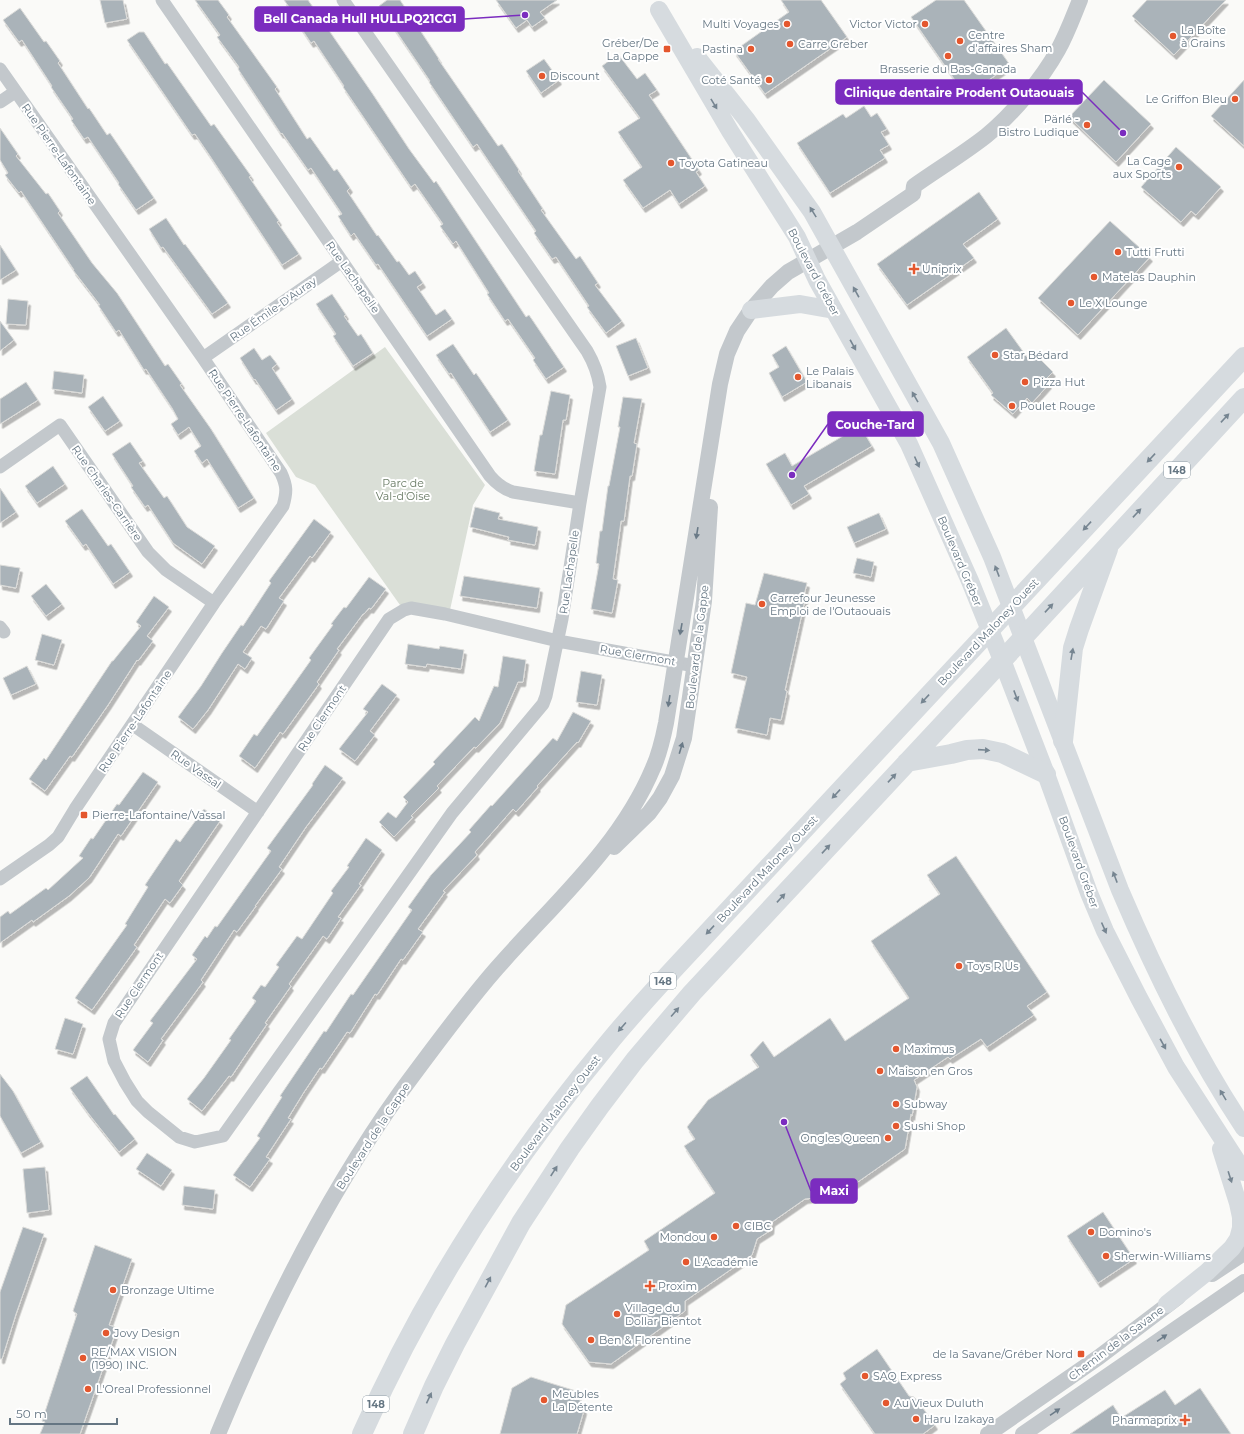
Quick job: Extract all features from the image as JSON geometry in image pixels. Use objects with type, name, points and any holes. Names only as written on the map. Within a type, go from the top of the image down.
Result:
[{"type":"main road","name":"Boulevard Gréber","points":[[656,5],[746,119],[812,212],[941,443],[992,557],[1120,890],[1137,929],[1168,998],[1244,1128]]},
{"type":"main road","name":"Boulevard Gréber","points":[[656,5],[730,131],[797,237],[817,280],[909,444],[970,581],[990,630],[1046,774],[1089,893],[1105,931],[1176,1067],[1244,1172]]},
{"type":"main road","points":[[751,310],[800,304],[834,310]]},
{"type":"main road","name":"Boulevard Maloney Ouest","points":[[362,1434],[409,1338],[452,1261],[511,1171],[573,1086],[656,988],[1244,357]]},
{"type":"main road","name":"148","points":[[413,1434],[455,1344],[505,1250],[554,1171],[635,1060],[678,1009],[1244,398]]},
{"type":"main road","points":[[1062,741],[1073,648],[1110,542]]},
{"type":"main road","points":[[907,762],[967,750],[983,749],[1002,753],[1046,774]]},
{"type":"main road","points":[[1167,1304],[1207,1272],[1232,1248],[1238,1239],[1241,1228],[1241,1217],[1238,1203],[1214,1127]]},
{"type":"street","name":"Rue Lachapelle","points":[[162,0],[490,476],[504,489],[513,492],[580,503]]},
{"type":"street","name":"Rue Lachapelle","points":[[343,0],[594,362],[599,375],[600,387],[558,641]]},
{"type":"street","name":"Boulevard de la Gappe","points":[[218,1434],[266,1325],[295,1266],[328,1206],[371,1137],[409,1082],[482,986],[584,873],[622,823],[653,768],[661,747],[676,662],[720,384],[731,345],[737,331],[751,310],[768,290],[784,275],[857,232],[913,194],[914,186],[988,135],[1036,84],[1059,50],[1080,0]]},
{"type":"street","name":"Rue Pierre-Lafontaine","points":[[0,70],[203,358],[277,467],[286,484],[286,495],[283,506],[214,603],[75,809],[58,837],[40,852],[0,879]]},
{"type":"street","points":[[0,102],[16,92]]},
{"type":"street","name":"Rue Émile-D'Auray","points":[[203,358],[342,261]]},
{"type":"street","name":"Boulevard de la Gappe","points":[[584,873],[649,813],[660,798],[668,783],[684,738],[704,601],[720,384]]},
{"type":"street","name":"Rue Charles-Carrière","points":[[0,467],[60,425],[148,552],[166,570],[214,603]]},
{"type":"street","name":"Rue Clermont","points":[[558,641],[543,704],[448,818],[223,1136],[195,1142],[179,1137],[148,1112],[137,1102],[114,1061],[108,1039],[114,1023],[389,619],[412,608],[445,614],[558,641],[695,666]]},
{"type":"street","name":"Rue Vassal","points":[[133,725],[258,812]]},
{"type":"street","name":"Chemin de la Savane","points":[[988,1434],[1099,1357],[1167,1304],[1244,1253]]},
{"type":"street","name":"Chemin de la Savane","points":[[1023,1434],[1244,1282]]},
{"type":"green space","name":"Parc de Val-d'Oise","points":[[385,347],[485,485],[473,505],[450,610],[408,603],[400,605],[315,485],[296,477],[266,433]]},
{"type":"building","points":[[100,0],[123,0],[127,19],[105,23]]},
{"type":"building","points":[[195,0],[218,0],[229,15],[227,17],[277,87],[275,89],[307,139],[310,137],[334,171],[337,169],[350,188],[347,191],[377,236],[378,235],[397,262],[399,261],[409,275],[415,271],[423,283],[417,287],[436,315],[445,309],[452,319],[427,336],[378,264],[376,265],[354,233],[351,236],[338,216],[342,214],[311,168],[308,170],[282,133],[281,134],[238,69],[239,67],[217,37],[220,35]]},
{"type":"building","points":[[284,0],[308,0],[409,149],[434,183],[436,181],[526,317],[529,315],[564,367],[546,379],[533,360],[535,358],[508,319],[505,321],[487,294],[489,293],[456,241],[453,244],[440,226],[443,224],[415,184],[411,187],[343,87],[344,86],[314,41],[311,43],[297,22],[299,21]]},
{"type":"building","points":[[387,0],[400,0],[438,59],[498,146],[502,144],[543,209],[541,210],[576,259],[580,256],[598,283],[595,285],[622,321],[606,333],[587,307],[589,306],[556,257],[552,259],[534,233],[536,231],[477,144],[473,147],[379,6]]},
{"type":"building","points":[[496,0],[557,0],[540,12],[545,18],[532,27],[527,20],[516,28]]},
{"type":"building","name":"Carre Greber","points":[[781,0],[821,0],[847,37],[765,94],[734,51],[789,12]]},
{"type":"building","name":"Centre d'affaires Sham","points":[[936,0],[964,0],[1010,65],[966,96],[911,17]]},
{"type":"building","name":"La Boîte à Grains","points":[[1147,0],[1226,0],[1174,55],[1132,16]]},
{"type":"building","points":[[20,8],[44,42],[46,41],[60,61],[58,63],[88,109],[89,108],[107,135],[110,133],[154,198],[136,210],[88,137],[84,139],[71,120],[73,119],[22,40],[19,42],[3,20]]},
{"type":"building","points":[[139,32],[144,32],[165,64],[167,63],[211,126],[214,124],[251,176],[249,177],[299,254],[282,265],[195,134],[192,135],[127,40]]},
{"type":"building","name":"Toyota Gatineau","points":[[618,54],[637,79],[645,73],[657,90],[649,95],[699,170],[696,172],[705,186],[679,204],[670,190],[643,208],[623,180],[642,167],[618,132],[640,118],[602,66]]},
{"type":"building","name":"Discount","points":[[544,59],[559,80],[541,93],[526,71]]},
{"type":"building","points":[[1104,80],[1151,124],[1116,162],[1069,117]]},
{"type":"building","name":"Le Griffon Bleu","points":[[1244,80],[1244,146],[1211,116]]},
{"type":"building","points":[[864,106],[871,117],[877,113],[887,129],[881,132],[889,145],[880,150],[885,158],[830,193],[797,143],[843,114],[846,118]]},
{"type":"building","points":[[0,128],[18,154],[16,156],[46,194],[48,193],[60,211],[58,213],[92,263],[117,293],[165,366],[168,364],[182,384],[180,385],[211,429],[254,498],[238,508],[207,459],[202,463],[194,451],[201,446],[189,427],[178,435],[171,424],[178,419],[172,408],[146,369],[144,370],[119,330],[116,332],[98,305],[100,305],[73,270],[21,191],[19,193],[5,175],[8,173],[0,160]]},
{"type":"building","name":"La Cage aux Sports","points":[[1176,147],[1221,187],[1196,215],[1191,211],[1181,222],[1141,187]]},
{"type":"building","points":[[979,192],[998,219],[963,244],[974,258],[907,305],[877,264]]},
{"type":"building","points":[[166,218],[184,245],[185,244],[228,303],[212,314],[163,247],[161,248],[149,229]]},
{"type":"building","points":[[1110,221],[1150,257],[1078,335],[1038,298]]},
{"type":"building","points":[[0,245],[16,270],[0,280]]},
{"type":"building","points":[[332,294],[346,315],[344,316],[358,336],[361,334],[373,353],[353,366],[333,336],[336,334],[316,304]]},
{"type":"building","points":[[8,299],[28,301],[26,325],[6,324]]},
{"type":"building","points":[[0,321],[14,340],[0,351]]},
{"type":"building","points":[[1006,328],[1027,357],[1032,351],[1053,372],[1045,380],[1049,384],[1032,403],[1027,398],[1013,414],[991,395],[993,393],[967,357]]},
{"type":"building","points":[[636,338],[648,368],[628,376],[616,346]]},
{"type":"building","points":[[453,344],[474,375],[476,373],[508,420],[490,432],[451,373],[449,374],[436,355]]},
{"type":"building","points":[[786,346],[807,382],[782,397],[769,373],[779,367],[772,355]]},
{"type":"building","points":[[254,348],[262,360],[270,355],[277,364],[272,368],[292,399],[276,410],[240,358]]},
{"type":"building","points":[[54,371],[84,375],[82,393],[52,389]]},
{"type":"building","points":[[26,382],[38,400],[0,424],[0,399]]},
{"type":"building","points":[[551,391],[570,395],[566,420],[563,420],[555,474],[534,471],[540,435],[542,435]]},
{"type":"building","points":[[103,396],[120,421],[105,431],[88,407]]},
{"type":"building","points":[[623,397],[642,399],[634,443],[637,444],[632,476],[630,476],[624,521],[621,521],[613,579],[618,580],[612,613],[591,609],[599,564],[596,563],[600,531],[602,531],[608,486],[620,427],[618,427]]},
{"type":"building","points":[[860,426],[872,446],[804,486],[809,494],[791,505],[766,464],[785,453],[792,466]]},
{"type":"building","points":[[130,442],[143,461],[139,463],[164,498],[167,496],[187,527],[215,546],[202,564],[173,543],[148,505],[145,507],[131,487],[133,486],[112,454]]},
{"type":"building","points":[[53,466],[65,484],[37,503],[25,486]]},
{"type":"building","points":[[0,488],[16,512],[0,523]]},
{"type":"building","points":[[475,507],[500,513],[498,519],[538,527],[535,545],[508,540],[509,537],[470,527]]},
{"type":"building","points":[[82,509],[108,546],[111,544],[130,572],[113,584],[86,544],[83,546],[65,521]]},
{"type":"building","points":[[879,513],[886,529],[854,543],[847,527]]},
{"type":"building","points":[[314,519],[331,532],[312,558],[310,556],[279,598],[284,601],[266,629],[261,626],[243,652],[252,658],[245,669],[238,664],[208,710],[193,729],[178,717],[201,686],[241,625],[243,626],[271,583],[269,581]]},
{"type":"building","points":[[857,558],[874,562],[871,577],[853,573]]},
{"type":"building","points":[[0,565],[20,568],[16,588],[0,585]]},
{"type":"building","points":[[764,573],[807,583],[804,595],[806,595],[785,690],[787,691],[781,720],[770,718],[767,735],[735,728],[747,677],[731,673],[746,603],[755,605]]},
{"type":"building","points":[[464,576],[540,588],[537,608],[460,596]]},
{"type":"building","points":[[369,577],[386,589],[371,609],[369,608],[363,614],[337,649],[339,650],[317,682],[319,684],[283,734],[280,732],[255,768],[239,756],[254,734],[257,736],[311,660],[309,658],[333,625],[331,624],[344,607],[346,608]]},
{"type":"building","points":[[46,584],[62,604],[46,616],[31,596]]},
{"type":"building","points":[[154,596],[169,607],[147,636],[153,641],[138,661],[137,660],[72,757],[70,756],[45,791],[29,779],[44,758],[46,760],[112,661],[141,626],[136,622]]},
{"type":"building","points":[[42,634],[62,640],[54,665],[35,660]]},
{"type":"building","points":[[408,644],[439,649],[440,646],[464,650],[461,669],[427,664],[426,667],[405,664]]},
{"type":"building","points":[[503,656],[526,660],[523,682],[518,682],[500,723],[476,748],[474,747],[437,786],[439,788],[411,816],[413,817],[394,837],[379,822],[388,812],[396,818],[408,802],[403,797],[435,764],[433,762],[475,717],[479,721],[494,686],[498,687]]},
{"type":"building","points":[[27,666],[36,684],[11,695],[3,678]]},
{"type":"building","points":[[581,671],[602,675],[597,705],[576,702]]},
{"type":"building","points":[[382,684],[397,695],[370,731],[375,735],[355,761],[339,749],[368,712],[363,709]]},
{"type":"building","points":[[573,712],[591,721],[578,743],[577,742],[537,786],[538,787],[516,812],[513,809],[475,852],[477,855],[443,891],[445,892],[418,929],[423,932],[403,960],[401,959],[377,995],[375,994],[350,1033],[347,1032],[322,1069],[320,1068],[304,1092],[288,1118],[291,1119],[266,1157],[270,1159],[250,1187],[233,1175],[260,1138],[257,1136],[282,1097],[280,1096],[324,1031],[326,1032],[351,994],[353,995],[412,910],[408,907],[431,875],[471,832],[469,830],[491,805],[492,806],[553,738],[557,741]]},
{"type":"building","points":[[325,765],[343,778],[306,827],[279,867],[282,869],[256,906],[237,932],[234,930],[201,980],[203,982],[161,1039],[163,1040],[148,1062],[133,1050],[153,1023],[150,1021],[197,959],[192,955],[205,936],[207,938],[215,926],[217,927],[271,851],[267,848],[313,785],[312,784]]},
{"type":"building","points":[[143,772],[158,782],[121,836],[118,834],[89,878],[69,896],[33,922],[32,920],[0,943],[0,917],[8,911],[10,914],[46,888],[48,890],[83,858],[79,856],[91,838],[93,839],[117,804],[119,805]]},
{"type":"building","points":[[204,809],[220,821],[179,881],[183,885],[170,903],[165,899],[134,945],[137,947],[92,1010],[75,998],[127,925],[125,924],[148,887],[145,885],[176,839],[180,842]]},
{"type":"building","points":[[366,838],[382,850],[359,884],[361,885],[338,917],[341,918],[327,939],[323,936],[289,984],[291,986],[265,1023],[267,1024],[231,1077],[229,1076],[202,1111],[187,1099],[231,1040],[229,1039],[256,1001],[252,998],[261,985],[265,987],[279,967],[276,965],[297,936],[302,939],[333,893],[331,891],[349,867],[347,866]]},
{"type":"building","points":[[956,856],[1047,992],[1027,1006],[1034,1015],[987,1047],[981,1039],[950,1059],[948,1057],[914,1080],[917,1087],[905,1149],[842,1193],[823,1191],[814,1198],[805,1199],[772,1222],[771,1230],[757,1239],[752,1255],[685,1301],[685,1311],[611,1364],[589,1362],[562,1324],[566,1305],[649,1250],[644,1241],[715,1193],[684,1146],[695,1139],[687,1127],[708,1100],[759,1067],[750,1055],[763,1041],[774,1057],[830,1018],[845,1041],[909,998],[871,941],[940,894],[927,875]]},
{"type":"building","points":[[65,1018],[83,1024],[73,1054],[55,1049]]},
{"type":"building","points":[[0,1074],[13,1091],[41,1142],[21,1153],[0,1116]]},
{"type":"building","points":[[87,1076],[114,1115],[115,1114],[135,1139],[119,1152],[70,1088]]},
{"type":"building","points":[[147,1153],[172,1170],[161,1186],[136,1169]]},
{"type":"building","points":[[45,1167],[49,1210],[27,1213],[23,1169]]},
{"type":"building","points":[[184,1186],[215,1190],[213,1209],[182,1205]]},
{"type":"building","name":"Sherwin-Williams","points":[[1103,1212],[1134,1259],[1098,1283],[1067,1236]]},
{"type":"building","points":[[23,1227],[44,1234],[2,1359],[0,1359],[0,1292]]},
{"type":"building","points":[[95,1245],[132,1259],[109,1325],[117,1328],[80,1434],[40,1434],[45,1422],[42,1421],[77,1314],[73,1311]]},
{"type":"building","points":[[877,1349],[909,1396],[914,1397],[935,1425],[923,1434],[875,1434],[840,1384],[846,1379],[843,1373]]},
{"type":"building","name":"Meubles La Détente","points":[[531,1377],[576,1391],[584,1410],[577,1434],[500,1434],[512,1388]]},
{"type":"building","name":"Pharmaprix","points":[[1200,1388],[1231,1434],[1070,1434],[1113,1405],[1121,1418],[1165,1390],[1175,1405]]},
{"type":"place","name":"Bell Canada Hull HULLPQ21CG1","points":[[525,15]]},
{"type":"place","name":"Multi Voyages","points":[[787,24]]},
{"type":"place","name":"Victor Victor","points":[[925,24]]},
{"type":"place","name":"La Boîte à Grains","points":[[1173,36]]},
{"type":"place","name":"Centre d'affaires Sham","points":[[960,41]]},
{"type":"place","name":"Carre Greber","points":[[790,44]]},
{"type":"place","name":"Gréber/De La Gappe","points":[[667,49]]},
{"type":"place","name":"Pastina","points":[[751,49]]},
{"type":"place","name":"Brasserie du Bas-Canada","points":[[948,56]]},
{"type":"place","name":"Discount","points":[[542,76]]},
{"type":"place","name":"Coté Santé","points":[[769,80]]},
{"type":"place","name":"Le Griffon Bleu","points":[[1235,99]]},
{"type":"place","name":"Pärlé - Bistro Ludique","points":[[1087,125]]},
{"type":"place","name":"Clinique dentaire Prodent Outaouais","points":[[1123,133]]},
{"type":"place","name":"Toyota Gatineau","points":[[671,163]]},
{"type":"place","name":"La Cage aux Sports","points":[[1179,167]]},
{"type":"place","name":"Tutti Frutti","points":[[1118,252]]},
{"type":"place","name":"Uniprix","points":[[914,269]]},
{"type":"place","name":"Matelas Dauphin","points":[[1094,277]]},
{"type":"place","name":"Le X Lounge","points":[[1071,303]]},
{"type":"place","name":"Star Bédard","points":[[995,355]]},
{"type":"place","name":"Le Palais Libanais","points":[[798,377]]},
{"type":"place","name":"Pizza Hut","points":[[1025,382]]},
{"type":"place","name":"Poulet Rouge","points":[[1012,406]]},
{"type":"place","name":"Couche-Tard","points":[[792,475]]},
{"type":"place","name":"Carrefour Jeunesse Emploi de l'Outaouais","points":[[762,604]]},
{"type":"place","name":"Pierre-Lafontaine/Vassal","points":[[84,815]]},
{"type":"place","name":"Toys R Us","points":[[959,966]]},
{"type":"place","name":"Maximus","points":[[896,1049]]},
{"type":"place","name":"Maison en Gros","points":[[880,1071]]},
{"type":"place","name":"Subway","points":[[896,1104]]},
{"type":"place","name":"Maxi","points":[[784,1122]]},
{"type":"place","name":"Sushi Shop","points":[[896,1126]]},
{"type":"place","name":"Ongles Queen","points":[[888,1138]]},
{"type":"place","name":"CIBC","points":[[736,1226]]},
{"type":"place","name":"Domino's","points":[[1091,1232]]},
{"type":"place","name":"Mondou","points":[[714,1237]]},
{"type":"place","name":"Sherwin-Williams","points":[[1106,1256]]},
{"type":"place","name":"L'Académie","points":[[686,1262]]},
{"type":"place","name":"Proxim","points":[[650,1286]]},
{"type":"place","name":"Bronzage Ultime","points":[[113,1290]]},
{"type":"place","name":"Village du Dollar Bientot","points":[[617,1314]]},
{"type":"place","name":"Jovy Design","points":[[106,1333]]},
{"type":"place","name":"Ben & Florentine","points":[[591,1340]]},
{"type":"place","name":"de la Savane/Gréber Nord","points":[[1081,1354]]},
{"type":"place","name":"RE/MAX VISION (1990) INC.","points":[[83,1358]]},
{"type":"place","name":"SAQ Express","points":[[865,1376]]},
{"type":"place","name":"L'Oreal Professionnel","points":[[88,1389]]},
{"type":"place","name":"Meubles La Détente","points":[[544,1400]]},
{"type":"place","name":"Au Vieux Duluth","points":[[886,1403]]},
{"type":"place","name":"Haru Izakaya","points":[[916,1419]]},
{"type":"place","name":"Pharmaprix","points":[[1185,1420]]}]
